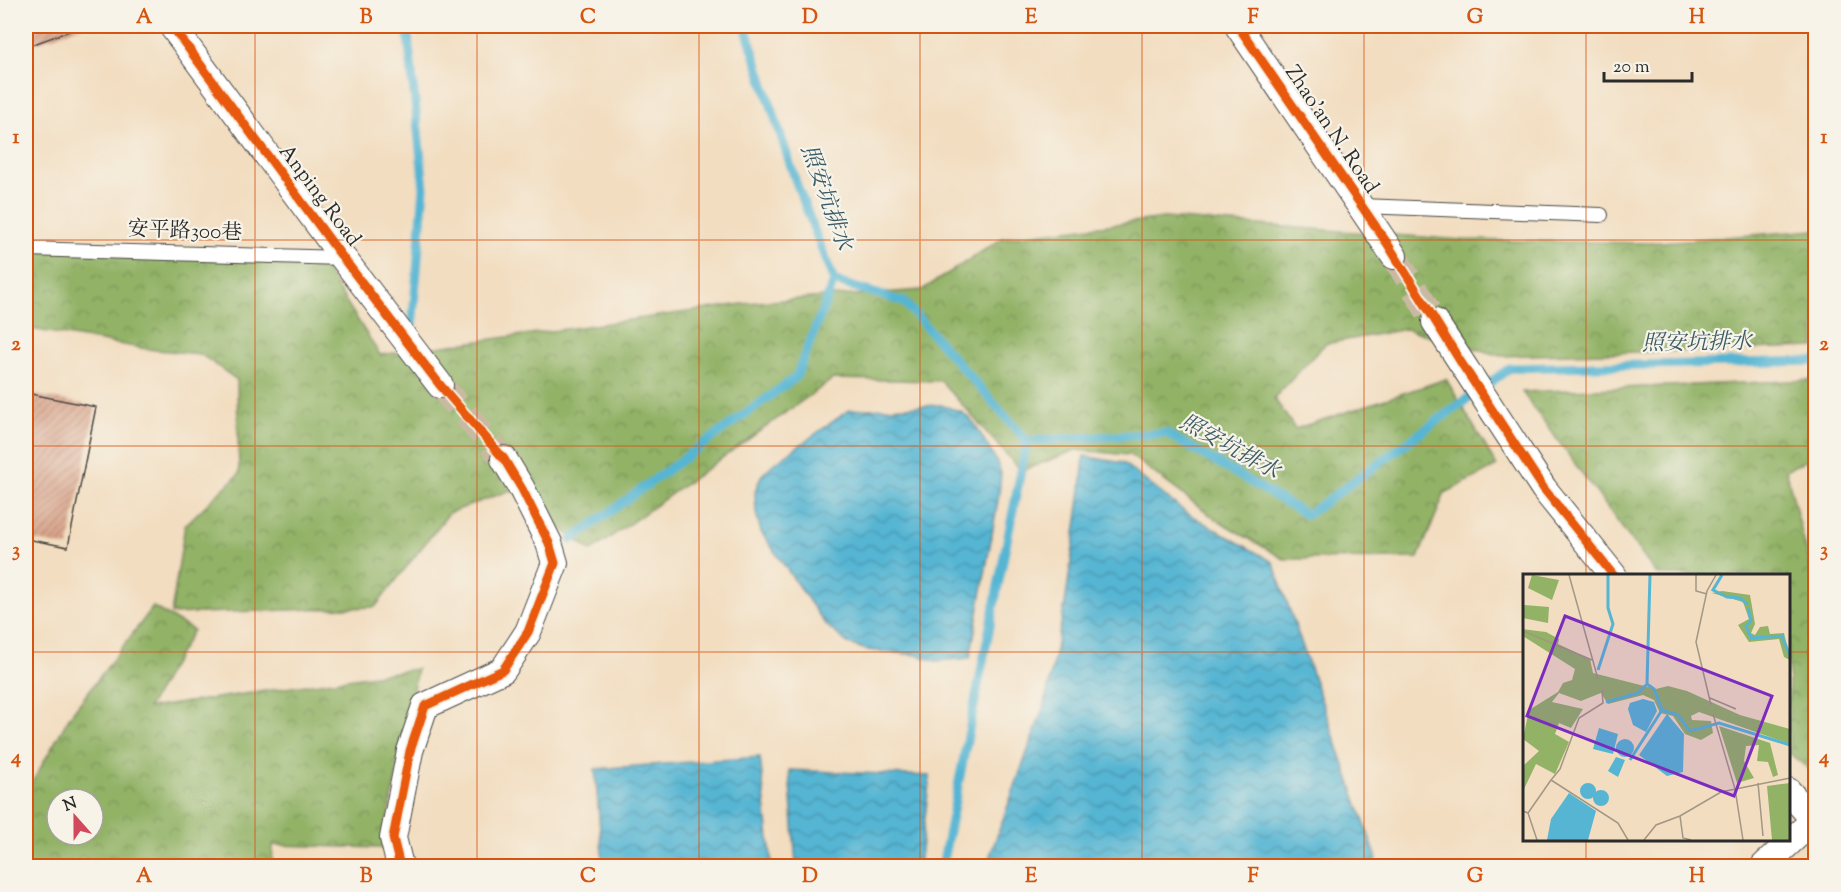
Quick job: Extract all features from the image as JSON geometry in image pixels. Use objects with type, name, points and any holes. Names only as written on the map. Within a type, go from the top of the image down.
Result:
[{"type":"street","name":"Anping Road","points":[[172,26],[440,385]]},
{"type":"street","name":"Zhao'an N. Road","points":[[1238,26],[1394,255]]},
{"type":"street","points":[[1435,322],[1544,489],[1612,574]]},
{"type":"street","points":[[400,867],[393,838],[410,751],[425,706],[503,670],[528,632],[555,563],[549,543],[504,459]]},
{"type":"street","points":[[1764,867],[1814,820],[1790,793]]},
{"type":"lane","points":[[1361,206],[1601,215]]},
{"type":"lane","name":"安平路300巷","points":[[26,249],[343,258]]},
{"type":"green space","points":[[1164,218],[1462,240],[1648,243],[1815,230],[1815,347],[1501,356],[1406,329],[1325,344],[1274,398],[1295,429],[1446,379],[1497,466],[1445,493],[1418,558],[1284,559],[1217,520],[1130,455],[1076,450],[1021,471],[941,381],[833,379],[591,551],[511,490],[449,513],[375,607],[171,614],[185,525],[239,474],[237,380],[200,354],[147,349],[26,328],[26,244],[319,259],[380,355],[757,302],[922,290],[1003,238]]},
{"type":"green space","points":[[1815,380],[1815,456],[1786,470],[1815,585],[1815,774],[1790,754],[1790,574],[1656,574],[1522,392]]},
{"type":"green space","points":[[153,607],[193,630],[148,708],[417,669],[382,848],[273,845],[272,866],[26,866],[26,793],[70,716]]},
{"type":"water","points":[[941,405],[962,412],[974,423],[1001,473],[970,658],[936,661],[917,655],[867,650],[849,644],[825,624],[761,532],[756,513],[755,492],[761,476],[772,465],[849,410]]},
{"type":"water","points":[[1084,456],[1123,463],[1185,512],[1273,562],[1377,859],[1367,866],[1014,866],[989,858],[1045,703],[1065,604]]},
{"type":"water","points":[[760,757],[772,866],[603,866],[595,769]]},
{"type":"water","points":[[789,770],[930,776],[919,866],[796,866]]},
{"type":"building","points":[[26,26],[83,26],[26,47]]},
{"type":"building","points":[[26,393],[96,407],[68,547],[26,539]]},
{"type":"waterway","points":[[407,26],[424,188],[412,328]]},
{"type":"waterway","name":"照安坑排水","points":[[745,26],[796,182],[834,281],[904,302],[1027,441],[1166,433],[1307,515],[1510,368],[1816,361]]},
{"type":"waterway","points":[[571,540],[796,377],[834,281]]},
{"type":"waterway","points":[[942,866],[1027,441]]},
{"type":"tunnel","points":[[1394,256],[1435,322]]},
{"type":"tunnel","points":[[440,385],[504,459]]},
{"type":"cycle path","points":[[172,26],[440,385],[504,459],[549,543],[555,563],[528,632],[503,670],[425,706],[410,751],[393,838],[400,866]]},
{"type":"cycle path","points":[[1238,26],[1387,243],[1462,364],[1544,489],[1612,574]]}]
